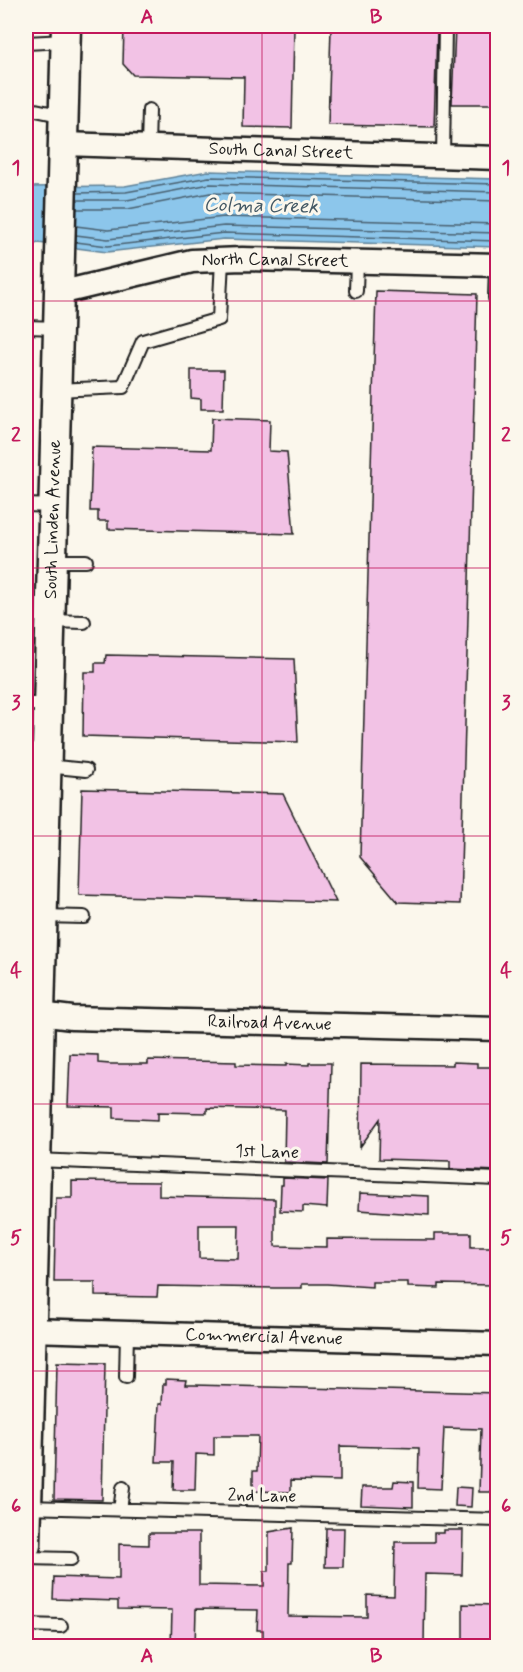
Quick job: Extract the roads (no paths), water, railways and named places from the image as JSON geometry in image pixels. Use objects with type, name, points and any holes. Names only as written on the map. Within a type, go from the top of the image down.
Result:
[{"type":"street","name":"South Linden Avenue","points":[[26,1545],[33,1013],[42,916],[46,766],[37,704],[50,621],[52,561],[39,506],[57,390],[58,262],[66,33]]},
{"type":"street","name":"South Canal Street","points":[[62,157],[148,147],[498,158]]},
{"type":"street","name":"North Canal Street","points":[[59,293],[192,261],[497,265]]},
{"type":"street","name":"Railroad Avenue","points":[[33,1013],[72,1018],[498,1029]]},
{"type":"street","name":"Commercial Avenue","points":[[28,1330],[498,1344]]},
{"type":"lane","points":[[443,157],[445,26]]},
{"type":"lane","points":[[26,42],[66,33]]},
{"type":"lane","points":[[26,108],[64,116]]},
{"type":"lane","points":[[148,147],[149,111]]},
{"type":"lane","points":[[57,390],[123,387],[143,341],[219,319],[222,260]]},
{"type":"lane","points":[[356,291],[357,262]]},
{"type":"lane","points":[[495,298],[497,265]]},
{"type":"lane","points":[[26,327],[58,328]]},
{"type":"lane","points":[[52,561],[86,561]]},
{"type":"lane","points":[[50,621],[84,622]]},
{"type":"lane","points":[[46,766],[86,770]]},
{"type":"lane","points":[[42,916],[84,917]]},
{"type":"lane","name":"1st Lane","points":[[30,1159],[498,1179]]},
{"type":"lane","points":[[126,1377],[127,1333]]},
{"type":"lane","points":[[120,1510],[123,1488]]},
{"type":"lane","name":"2nd Lane","points":[[26,1521],[120,1510],[498,1520]]},
{"type":"lane","points":[[26,1558],[70,1559]]},
{"type":"lane","points":[[26,1625],[61,1626]]},
{"type":"water","name":"Colma Creek","points":[[208,171],[497,179],[497,247],[224,239],[107,252],[38,243],[26,247],[26,187],[125,186]]}]
